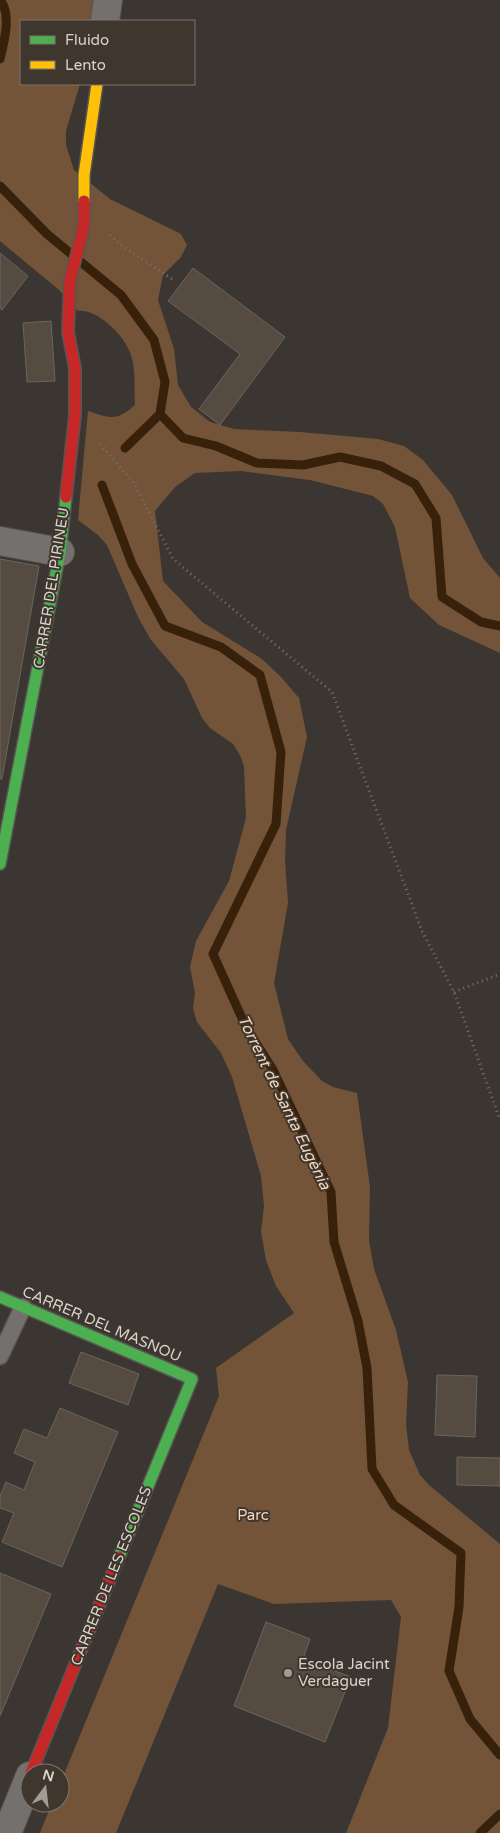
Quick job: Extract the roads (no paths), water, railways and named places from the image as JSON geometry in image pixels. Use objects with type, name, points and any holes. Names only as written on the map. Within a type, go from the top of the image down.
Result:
[{"type":"street","points":[[105,20],[108,0]]},
{"type":"street","name":"CARRER DEL PIRINEU","points":[[0,864],[60,552],[75,415],[74,368],[68,332],[70,280],[84,226],[84,175],[97,85]]},
{"type":"street","points":[[0,541],[60,552]]},
{"type":"street","name":"CARRER DEL MASNOU","points":[[0,1297],[192,1379]]},
{"type":"street","name":"CARRER DE LES ESCOLES","points":[[35,1763],[192,1379]]},
{"type":"street","name":"CARRER DE LES ESCOLES","points":[[6,1833],[20,1799]]},
{"type":"lane","points":[[0,1356],[23,1307]]},
{"type":"waterway","points":[[0,0],[4,6],[6,20],[5,37],[0,59]]},
{"type":"waterway","points":[[0,186],[47,234],[121,295],[154,340],[165,382],[160,414],[183,438],[216,446],[257,463],[303,465],[340,457],[381,466],[415,484],[436,518],[442,597],[481,622],[500,626]]},
{"type":"waterway","name":"Torrent de Santa Eugènia","points":[[125,448],[160,414]]},
{"type":"waterway","name":"Torrent de Santa Eugènia","points":[[102,485],[132,564],[165,626],[221,647],[260,675],[281,752],[276,824],[213,954],[246,1027],[273,1070],[331,1192],[334,1242],[358,1321],[367,1368],[372,1469],[394,1505],[461,1553],[459,1607],[449,1671],[470,1719],[500,1755]]},
{"type":"waterway","name":"Torrent de Santa Eugènia","points":[[480,1833],[500,1814]]},
{"type":"place","name":"Escola Jacint Verdaguer","points":[[288,1673]]},
{"type":"park label","name":"Parc","points":[[253,1515]]}]
